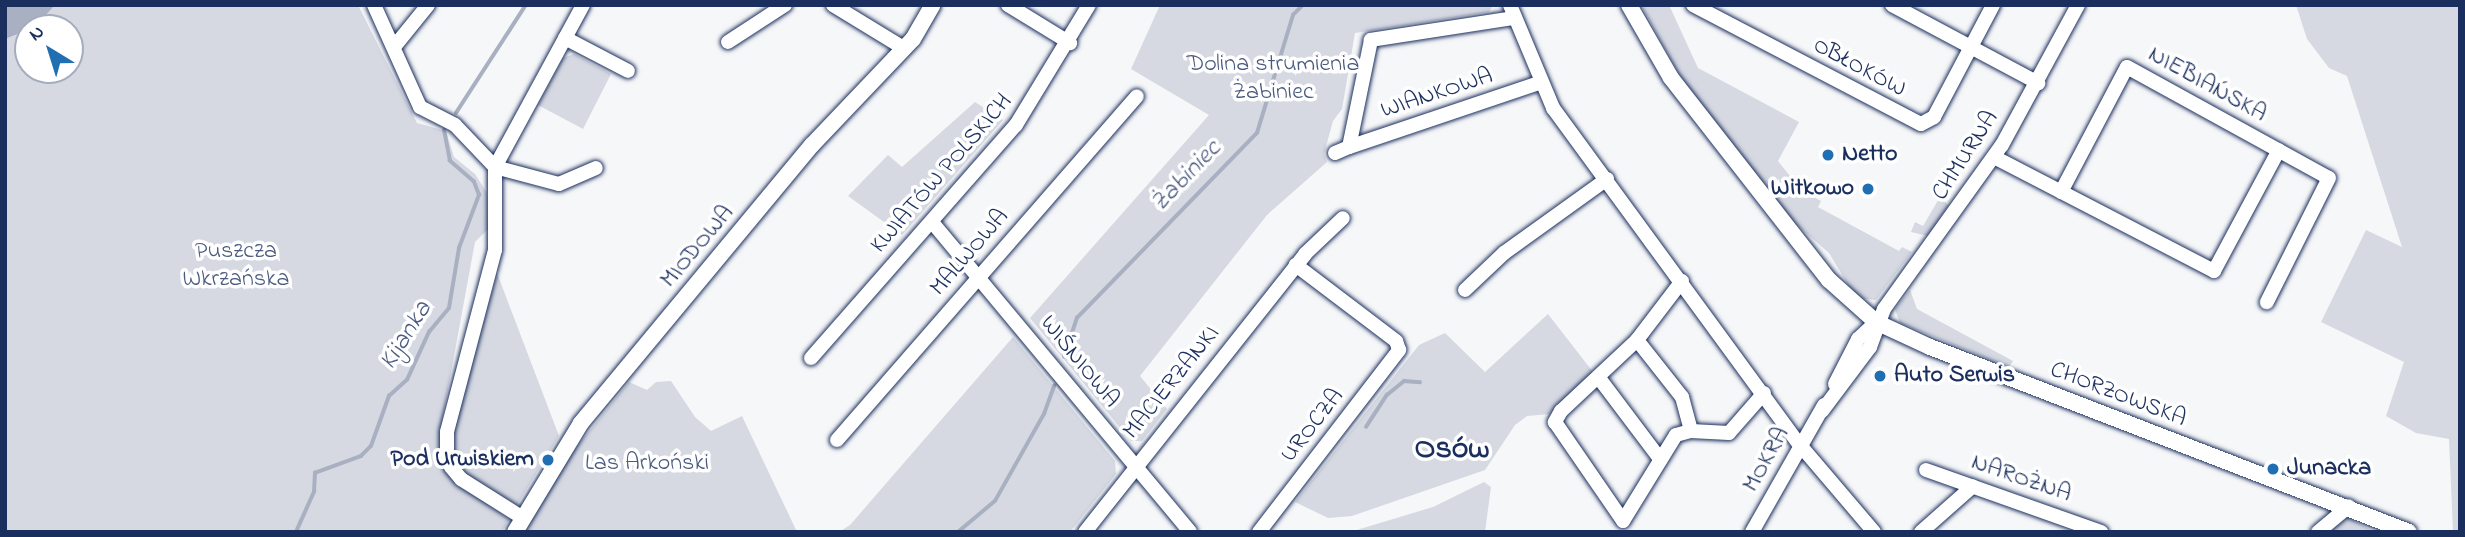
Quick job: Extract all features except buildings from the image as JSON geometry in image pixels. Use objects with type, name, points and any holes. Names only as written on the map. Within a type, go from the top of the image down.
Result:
[{"type":"street","points":[[374,5],[419,107],[456,125],[495,167],[559,184],[596,168]]},
{"type":"street","points":[[394,47],[428,5]]},
{"type":"street","points":[[519,525],[461,480],[451,467],[447,451],[447,432],[495,250],[495,167],[583,5]]},
{"type":"street","points":[[728,42],[785,5]]},
{"type":"street","points":[[832,5],[849,9],[905,49]]},
{"type":"street","name":"MIODOWA","points":[[519,525],[589,413],[812,145],[905,49],[933,5]]},
{"type":"street","points":[[1008,5],[1070,43]]},
{"type":"street","name":"KWIATÓW POLSKICH","points":[[811,358],[1030,107],[1070,43],[1089,5]]},
{"type":"street","name":"CHORZOWSKA","points":[[1629,5],[1679,88],[1829,280],[1876,322],[1930,348],[2349,506],[2409,532]]},
{"type":"street","name":"OBŁOKÓW","points":[[1693,5],[1921,124],[1934,117],[1993,5]]},
{"type":"street","points":[[1892,5],[2038,83]]},
{"type":"street","name":"CHMURNA","points":[[1876,322],[1994,157],[2038,83],[2078,5]]},
{"type":"street","points":[[1512,12],[1539,83],[1800,445],[1874,532]]},
{"type":"street","name":"WIANKOWA","points":[[1349,147],[1371,40],[1512,12]]},
{"type":"street","points":[[565,38],[628,71]]},
{"type":"street","name":"NIEBIAŃSKA","points":[[2061,192],[2127,67],[2329,178],[2267,302]]},
{"type":"street","name":"WIANKOWA","points":[[1335,153],[1539,83]]},
{"type":"street","name":"MALWOWA","points":[[837,440],[1137,96]]},
{"type":"street","name":"NIEBIAŃSKA","points":[[1994,157],[2214,271],[2279,150]]},
{"type":"street","points":[[1465,290],[1504,253],[1607,179]]},
{"type":"street","name":"MACIERZANKI","points":[[1084,532],[1296,265],[1343,218]]},
{"type":"street","name":"WIŚNIOWA","points":[[932,222],[1190,532]]},
{"type":"street","name":"UROCZA","points":[[1259,532],[1396,356],[1398,345],[1296,265]]},
{"type":"street","points":[[1682,281],[1637,340],[1561,411],[1555,422],[1623,521],[1676,435],[1691,431],[1734,431],[1764,393]]},
{"type":"street","name":"MOKRA","points":[[1752,532],[1822,411],[1858,339],[1876,322]]},
{"type":"street","points":[[1637,340],[1682,397],[1691,431]]},
{"type":"street","points":[[1599,378],[1660,459]]},
{"type":"street","name":"NAROŻNA","points":[[1926,470],[2101,532]]},
{"type":"street","points":[[1921,532],[1973,486]]},
{"type":"street","points":[[2318,532],[2349,506]]},
{"type":"green space","name":"Puszcza Wkrzańska","points":[[55,5],[358,5],[417,123],[446,131],[454,157],[475,174],[487,193],[488,229],[475,242],[440,432],[441,454],[452,479],[509,519],[502,532],[5,532],[5,39],[14,36],[14,84],[84,84],[84,14],[47,14]]},
{"type":"green space","name":"Dolina strumienia Żabiniec","points":[[1160,5],[1493,5],[1489,12],[1355,33],[1342,109],[1333,121],[1324,154],[1327,162],[1267,215],[1140,376],[1167,409],[1142,441],[1131,441],[1030,318],[1209,115],[1131,69]]},
{"type":"green space","points":[[1641,5],[1669,5],[1698,68],[1799,122],[1778,161],[1801,190],[1821,201],[1818,207],[1899,251],[1902,247],[1912,252],[1876,300],[1856,298],[1829,253],[1790,219],[1689,92]]},
{"type":"green space","points":[[2296,5],[2460,5],[2460,532],[2453,532],[2449,439],[2416,433],[2386,416],[2404,362],[2321,322],[2366,230],[2402,247],[2347,76],[2329,68],[2307,39]]},
{"type":"green space","points":[[574,54],[611,74],[583,129],[538,105],[563,58]]},
{"type":"green space","points":[[975,102],[1003,120],[902,235],[848,196],[888,155],[902,167]]},
{"type":"green space","points":[[1940,197],[1949,206],[1928,236],[1911,232],[1915,222],[1923,226]]},
{"type":"green space","points":[[497,273],[559,436],[517,505],[468,475],[458,464],[455,448],[455,426]]},
{"type":"green space","points":[[1910,290],[1917,309],[2013,361],[2009,367],[1900,323],[1895,309]]},
{"type":"green space","points":[[1548,314],[1593,372],[1550,414],[1527,416],[1515,425],[1485,470],[1352,516],[1328,518],[1295,502],[1419,345],[1445,333],[1485,372]]},
{"type":"green space","points":[[1013,337],[1115,461],[1116,474],[1070,532],[839,532],[850,525]]},
{"type":"green space","name":"Las Arkoński","points":[[671,381],[695,417],[711,431],[742,416],[797,532],[525,532],[566,460],[629,382],[647,390],[656,382]]},
{"type":"green space","points":[[1484,482],[1491,487],[1485,532],[1350,532],[1433,507]]},
{"type":"green space","points":[[2348,518],[2375,532],[2327,532]]},
{"type":"water","points":[[5,5],[55,5],[47,14],[14,14],[14,36],[5,39]]},
{"type":"waterway","points":[[456,113],[526,5]]},
{"type":"waterway","name":"Żabiniec","points":[[1064,357],[1077,318],[1257,133],[1293,15],[1303,5]]},
{"type":"waterway","name":"Kijanka","points":[[296,532],[314,492],[315,473],[361,456],[371,446],[389,396],[407,380],[429,332],[449,308],[459,248],[479,195],[474,182],[450,161],[444,131]]},
{"type":"waterway","points":[[1366,427],[1387,395],[1404,381],[1420,382]]},
{"type":"waterway","name":"Żabiniec","points":[[958,532],[995,501],[1044,414],[1054,386]]},
{"type":"place","name":"Netto","points":[[1828,155]]},
{"type":"place","name":"Witkowo","points":[[1868,189]]},
{"type":"place","name":"Auto Serwis","points":[[1880,376]]},
{"type":"place","name":"Pod Urwiskiem","points":[[548,460]]},
{"type":"place","name":"Junacka","points":[[2273,469]]},
{"type":"district","name":"Osów","points":[[1452,450]]}]
